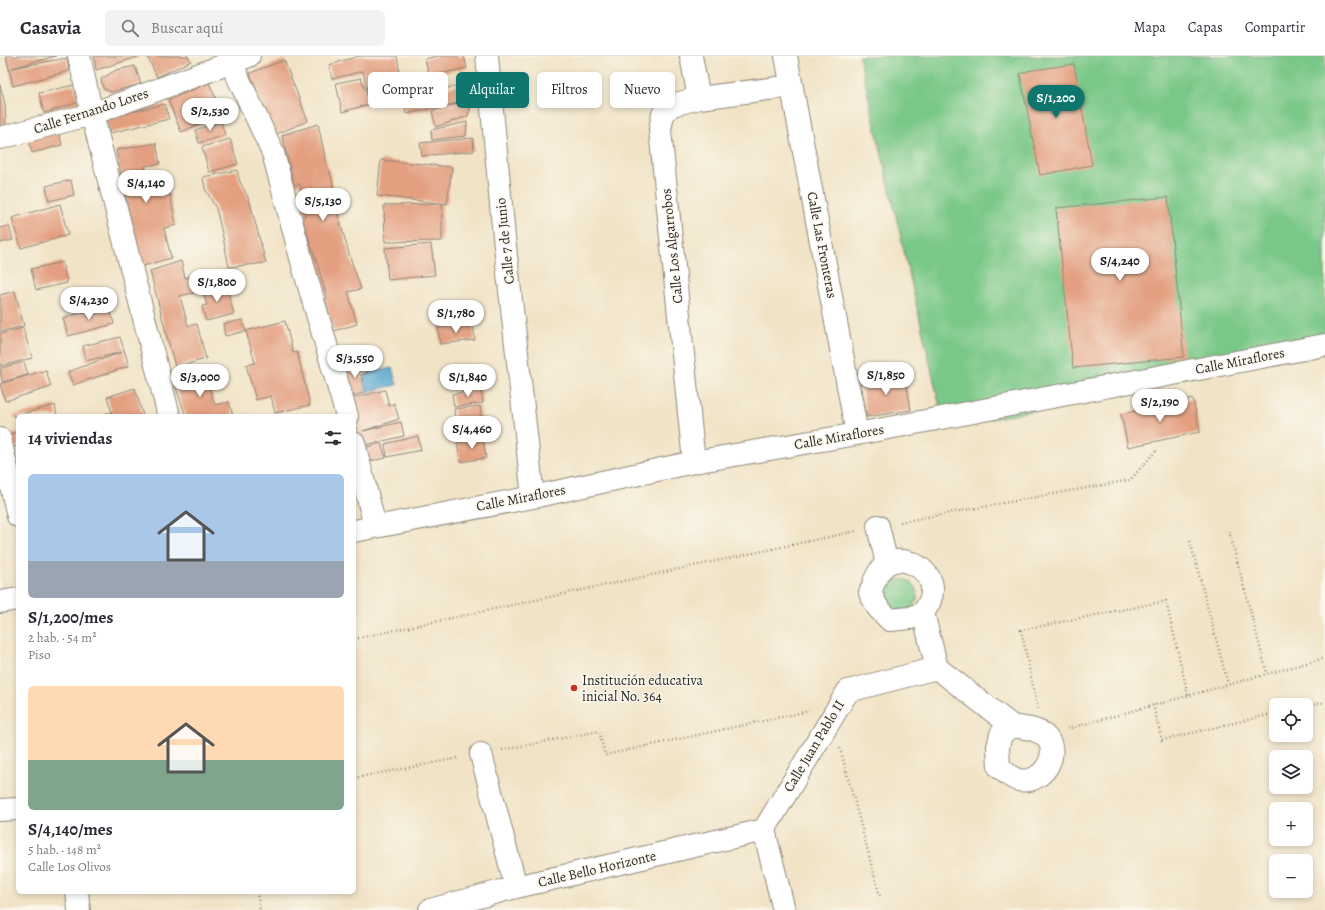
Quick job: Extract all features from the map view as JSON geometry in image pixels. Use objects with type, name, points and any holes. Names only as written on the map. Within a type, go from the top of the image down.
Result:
[{"type":"street","points":[[79,56],[92,114],[168,414]]},
{"type":"street","name":"Calle 7 de Junio","points":[[487,56],[505,244],[533,497]]},
{"type":"street","points":[[691,56],[699,98]]},
{"type":"street","name":"Calle Las Fronteras","points":[[786,56],[858,434]]},
{"type":"street","points":[[236,58],[273,153],[304,269],[346,414]]},
{"type":"street","name":"Calle Fernando Lores","points":[[0,138],[92,114],[236,58]]},
{"type":"street","name":"Calle Los Algarrobos","points":[[694,462],[660,130],[663,114],[672,105],[699,98],[792,86]]},
{"type":"street","name":"Calle Miraflores","points":[[356,531],[533,497],[694,462],[858,434],[1325,345]]},
{"type":"street","points":[[0,439],[16,507]]},
{"type":"street","points":[[356,451],[376,526]]},
{"type":"street","points":[[878,526],[887,564]]},
{"type":"street","points":[[902,561],[908,562],[915,564],[925,574],[932,586],[931,601],[923,613],[910,618],[890,620],[878,608],[870,593],[876,576],[887,564],[902,561]]},
{"type":"street","points":[[0,602],[16,599]]},
{"type":"street","points":[[923,613],[937,668],[1012,726],[1031,729],[1044,735],[1050,745],[1051,761],[1043,773],[1033,780],[1019,780],[1008,775],[999,767],[998,747],[1001,734],[1012,726]]},
{"type":"street","name":"Calle Juan Pablo II","points":[[764,830],[848,691],[937,668]]},
{"type":"street","points":[[481,754],[516,887]]},
{"type":"street","points":[[0,810],[16,809]]},
{"type":"street","points":[[764,830],[784,910]]},
{"type":"street","name":"Calle Bello Horizonte","points":[[430,910],[516,887],[764,830]]},
{"type":"street","points":[[77,894],[79,910]]},
{"type":"path","points":[[356,639],[878,526],[1130,480],[1157,450]]},
{"type":"path","points":[[1229,531],[1267,673]]},
{"type":"path","points":[[1190,541],[1228,684]]},
{"type":"path","points":[[1188,696],[1166,601],[1021,630],[1044,735],[1188,696],[1267,673],[1325,658]]},
{"type":"path","points":[[1313,705],[1325,702]]},
{"type":"path","points":[[1153,705],[1162,740],[1269,715]]},
{"type":"path","points":[[356,778],[599,731],[605,755],[836,711],[880,896]]},
{"type":"path","points":[[257,894],[260,910]]},
{"type":"green space","points":[[859,56],[1325,56],[1325,348],[945,429]]},
{"type":"green space","points":[[897,579],[908,580],[916,587],[918,598],[912,608],[897,611],[885,600],[887,587],[891,582]]},
{"type":"water","points":[[373,354],[377,371],[392,368],[397,385],[366,392],[362,380],[368,373],[363,357]]},
{"type":"building","points":[[6,56],[56,56],[12,68],[67,58],[69,71],[13,86]]},
{"type":"building","points":[[94,56],[141,56],[96,70]]},
{"type":"building","points":[[147,56],[188,56],[191,61],[157,77]]},
{"type":"building","points":[[359,56],[397,56],[400,72],[368,72],[368,95],[363,71],[332,79],[329,65]]},
{"type":"building","points":[[437,56],[464,56],[467,68],[448,72],[428,72],[425,59]]},
{"type":"building","points":[[284,60],[308,121],[274,135],[250,73]]},
{"type":"building","points":[[1074,64],[1092,165],[1040,175],[1020,74],[1027,71]]},
{"type":"building","points":[[135,66],[141,84],[111,92],[103,88],[101,79],[116,70]]},
{"type":"building","points":[[361,78],[368,98],[368,105],[342,112],[336,83]]},
{"type":"building","points":[[209,83],[223,115],[181,132],[168,100]]},
{"type":"building","points":[[0,85],[5,104],[6,125],[0,126]]},
{"type":"building","points":[[74,85],[79,102],[44,113],[39,93]]},
{"type":"building","points":[[456,86],[456,103],[448,105],[448,88]]},
{"type":"building","points":[[165,104],[169,119],[110,133],[107,118]]},
{"type":"building","points":[[456,104],[456,108],[470,108],[468,116],[436,127],[432,111],[448,108],[448,106]]},
{"type":"building","points":[[405,108],[434,108],[406,114]]},
{"type":"building","points":[[221,122],[225,135],[199,143],[195,130]]},
{"type":"building","points":[[467,122],[466,136],[432,140],[431,130]]},
{"type":"building","points":[[318,124],[326,161],[332,179],[337,211],[361,289],[348,292],[357,324],[334,331],[325,299],[327,298],[302,218],[305,216],[300,184],[294,185],[282,135]]},
{"type":"building","points":[[58,130],[62,145],[32,153],[28,138]]},
{"type":"building","points":[[473,138],[474,151],[422,156],[420,143]]},
{"type":"building","points":[[230,139],[238,164],[209,172],[202,147]]},
{"type":"building","points":[[156,143],[160,164],[145,166],[149,183],[156,180],[160,196],[170,194],[176,225],[164,228],[171,258],[140,267],[116,150]]},
{"type":"building","points":[[381,160],[452,167],[447,204],[377,196]]},
{"type":"building","points":[[237,170],[240,182],[249,199],[266,263],[229,267],[216,208],[205,189],[203,177]]},
{"type":"building","points":[[71,180],[74,195],[49,201],[46,186]]},
{"type":"building","points":[[1168,197],[1184,357],[1073,368],[1056,208]]},
{"type":"building","points":[[60,204],[68,235],[21,248],[12,218]]},
{"type":"building","points":[[442,204],[442,241],[385,242],[384,205]]},
{"type":"building","points":[[9,226],[13,240],[0,243],[0,228]]},
{"type":"building","points":[[431,244],[435,275],[388,280],[385,248]]},
{"type":"building","points":[[181,261],[185,278],[193,276],[197,292],[180,296],[188,326],[197,324],[206,359],[175,367],[150,271]]},
{"type":"building","points":[[62,262],[67,283],[36,290],[31,269]]},
{"type":"building","points":[[226,285],[234,314],[206,321],[202,306],[207,305],[203,291]]},
{"type":"building","points":[[15,291],[24,326],[0,332],[0,295]]},
{"type":"building","points":[[109,305],[114,324],[68,336],[63,318]]},
{"type":"building","points":[[242,320],[246,331],[225,336],[223,324]]},
{"type":"building","points":[[285,321],[293,353],[297,352],[310,405],[275,413],[271,396],[256,400],[246,365],[255,363],[246,331]]},
{"type":"building","points":[[473,323],[475,340],[440,344],[438,327]]},
{"type":"building","points":[[23,328],[32,358],[0,366],[0,334]]},
{"type":"building","points":[[120,337],[129,366],[73,385],[68,372],[122,352],[86,361],[83,346]]},
{"type":"building","points":[[24,362],[28,375],[2,382],[0,368]]},
{"type":"building","points":[[364,362],[368,373],[361,375],[366,392],[350,397],[342,369]]},
{"type":"building","points":[[46,370],[51,387],[5,401],[0,384]]},
{"type":"building","points":[[205,373],[215,405],[229,402],[232,414],[185,414],[174,382]]},
{"type":"building","points":[[905,375],[911,410],[867,417],[861,383]]},
{"type":"building","points":[[135,388],[142,414],[106,414],[112,413],[107,397]]},
{"type":"building","points":[[385,390],[389,406],[394,403],[399,419],[363,431],[401,422],[404,436],[361,446],[356,427],[356,415],[358,414],[353,398]]},
{"type":"building","points":[[481,390],[483,403],[454,407],[452,394]]},
{"type":"building","points":[[1193,399],[1200,432],[1128,447],[1121,414]]},
{"type":"building","points":[[55,405],[57,414],[21,414]]},
{"type":"building","points":[[480,406],[482,424],[456,427],[454,409]]},
{"type":"building","points":[[16,432],[16,446],[13,447],[10,434]]},
{"type":"building","points":[[418,436],[421,450],[387,457],[385,444]]},
{"type":"building","points":[[483,438],[486,458],[460,462],[457,442]]},
{"type":"building","points":[[381,443],[386,458],[370,461],[367,447]]},
{"type":"place","name":"Institución educativa inicial No. 364","points":[[574,688]]}]
